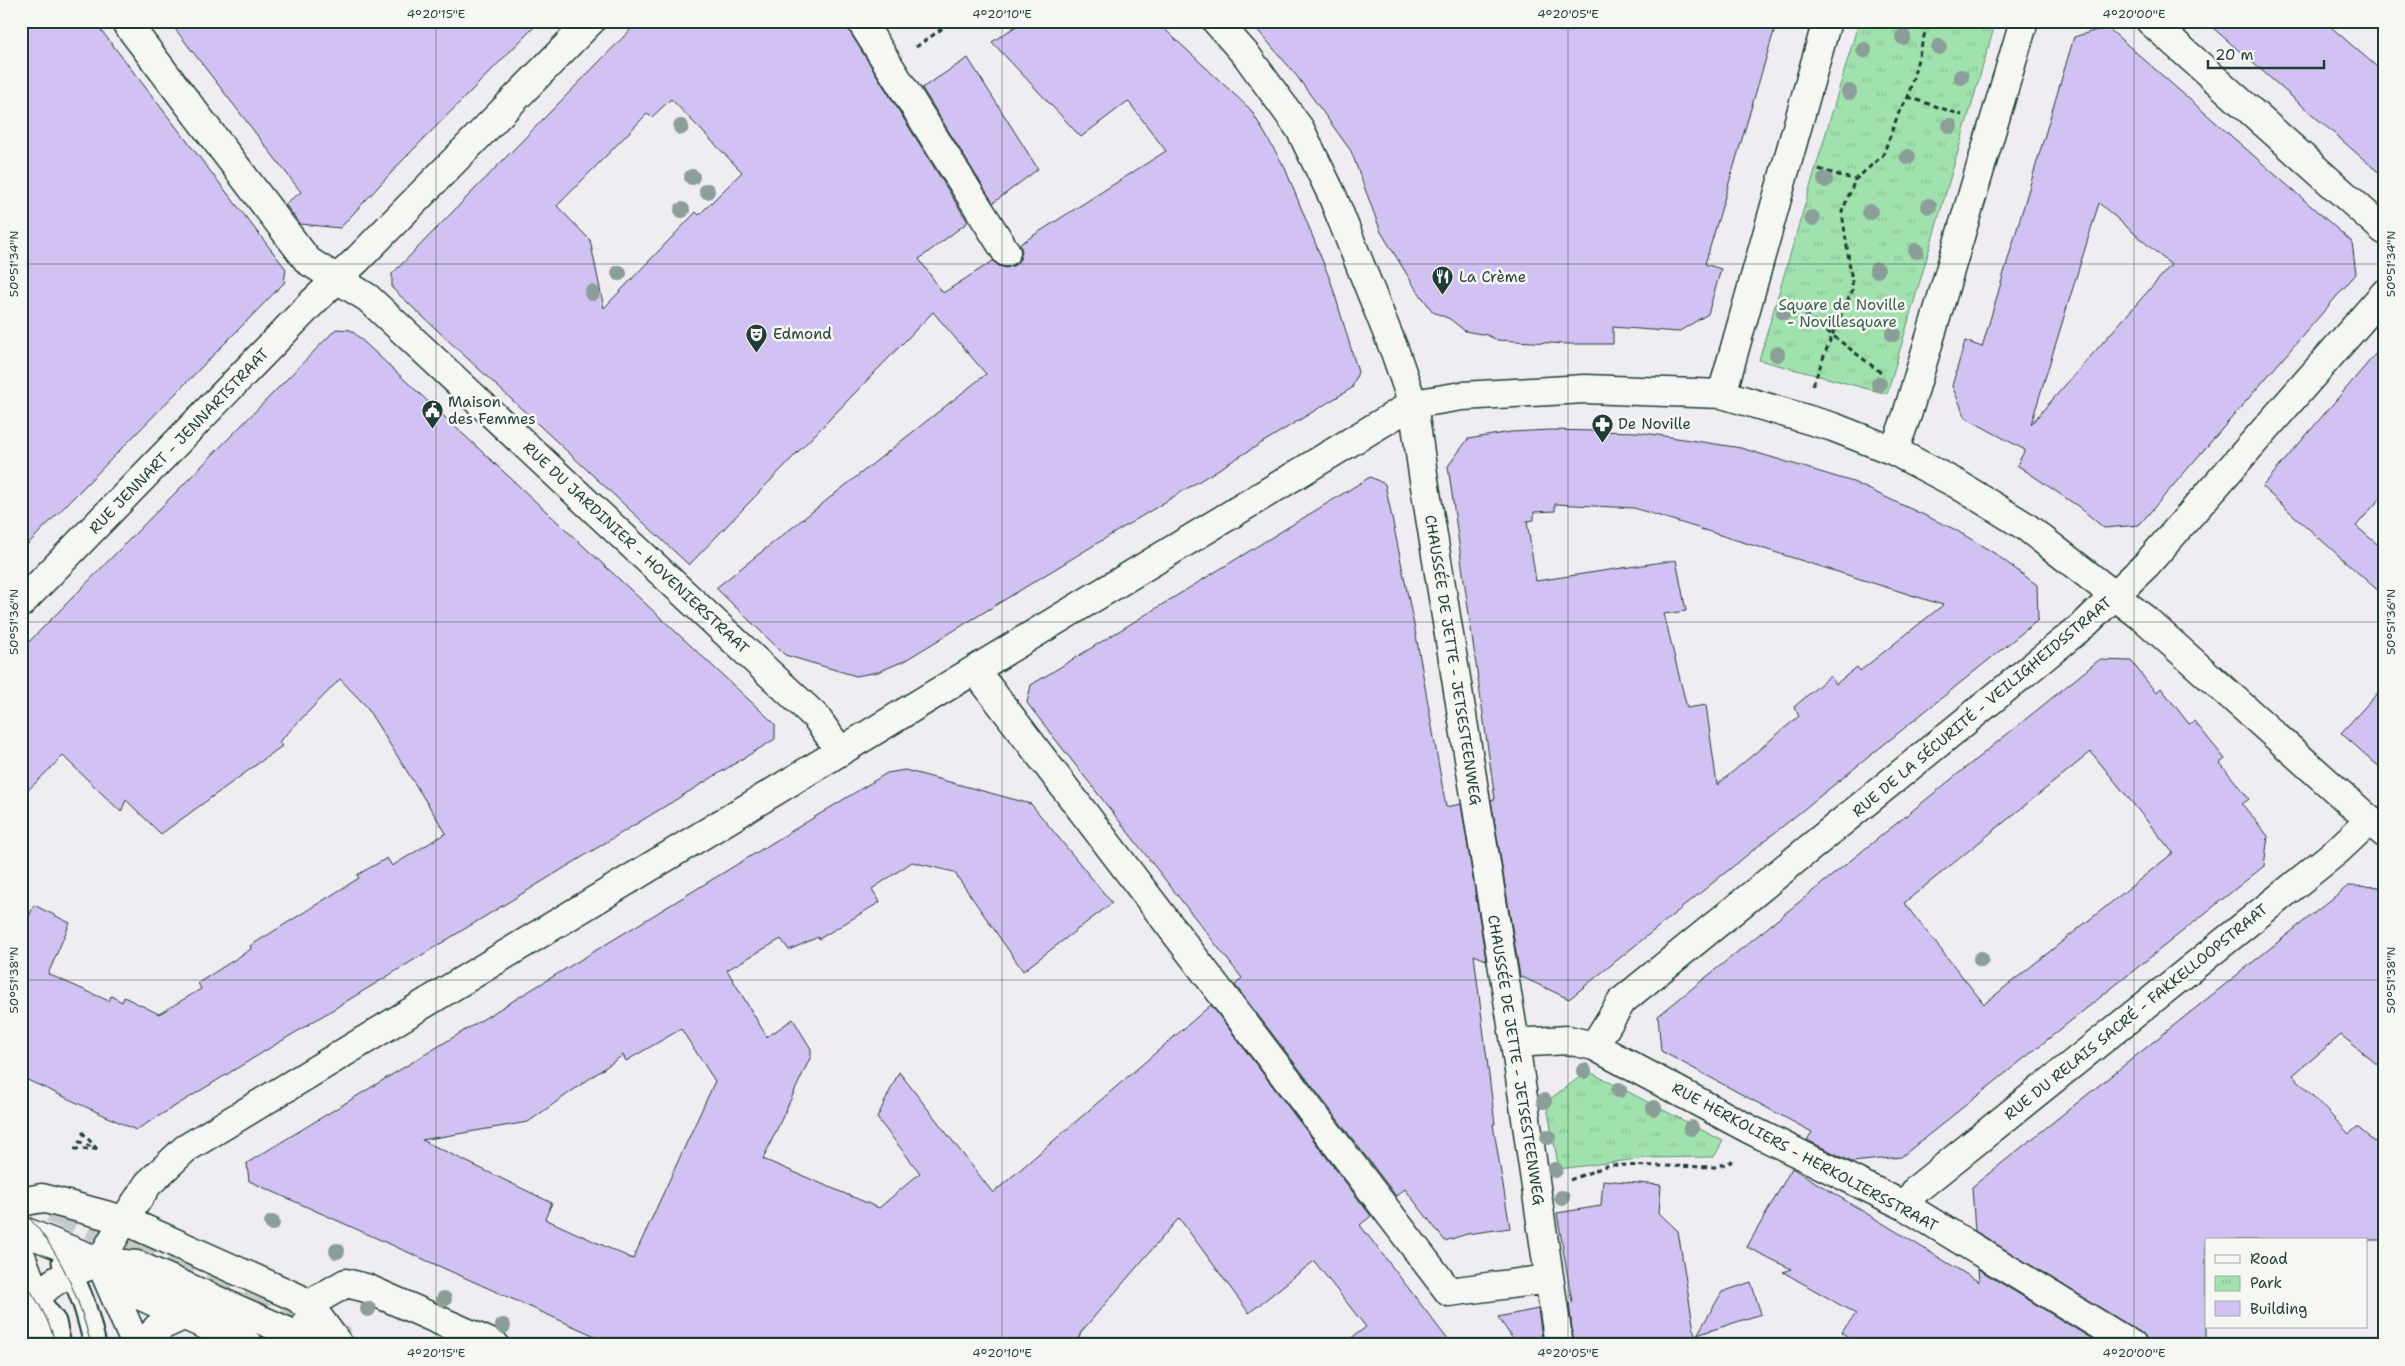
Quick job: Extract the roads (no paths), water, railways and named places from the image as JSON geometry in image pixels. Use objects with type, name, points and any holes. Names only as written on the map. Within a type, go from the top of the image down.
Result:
[{"type":"street","name":"RUE DU JARDINIER - HOVENIERSTRAAT","points":[[125,21],[308,261],[368,298],[816,717],[840,751]]},
{"type":"street","name":"RUE JENNART - JENNARTSTRAAT","points":[[21,603],[591,21]]},
{"type":"street","points":[[861,21],[1006,252]]},
{"type":"street","name":"CHAUSSÉE DE JETTE - JETSESTEENWEG","points":[[1216,21],[1247,56],[1300,129],[1332,195],[1395,352],[1413,404],[1515,1043],[1559,1345]]},
{"type":"street","points":[[1722,394],[1827,21]]},
{"type":"street","points":[[1894,451],[1907,415],[2024,21]]},
{"type":"street","points":[[2150,21],[2384,230]]},
{"type":"street","name":"RUE DE LA SÉCURITÉ - VEILIGHEIDSSTRAAT","points":[[1594,1046],[1622,1001],[2086,623],[2115,596],[2146,566],[2384,294]]},
{"type":"street","points":[[36,1323],[40,1293],[71,1273],[100,1262],[124,1220],[148,1184],[186,1149],[1413,404],[1462,396],[1585,389],[1722,394],[1833,427],[1894,451],[1957,484],[2025,526],[2146,620],[2377,827]]},
{"type":"street","points":[[975,670],[1449,1292],[1549,1280]]},
{"type":"street","name":"RUE DU RELAIS SACRÉ - FAKKELLOOPSTRAAT","points":[[1905,1206],[1917,1189],[2337,851],[2377,827]]},
{"type":"street","name":"RUE HERKOLIERS - HERKOLIERSSTRAAT","points":[[1515,1043],[1568,1040],[1594,1046],[1749,1130],[1905,1206],[2132,1345]]},
{"type":"street","points":[[21,1202],[42,1198],[124,1220],[298,1298],[340,1345]]},
{"type":"street","points":[[21,1230],[100,1262],[137,1265],[309,1341],[312,1312],[318,1299],[346,1283],[366,1288],[495,1345]]},
{"type":"street","points":[[21,1256],[36,1323]]},
{"type":"street","points":[[100,1262],[141,1296],[249,1345]]},
{"type":"street","points":[[100,1262],[136,1345]]},
{"type":"street","points":[[145,1345],[157,1328],[183,1316]]},
{"type":"lane","points":[[49,1242],[71,1273],[88,1312],[95,1345]]},
{"type":"lane","points":[[36,1323],[60,1345]]},
{"type":"tunnel","points":[[52,1209],[354,1345]]},
{"type":"tram line","points":[[21,1209],[46,1239],[65,1272],[80,1307],[91,1345]]},
{"type":"tram line","points":[[21,1277],[42,1310],[56,1345]]},
{"type":"place","name":"La Crème","points":[[1443,296]]},
{"type":"place","name":"Edmond","points":[[757,353]]},
{"type":"place","name":"Maison des Femmes","points":[[432,430]]},
{"type":"place","name":"De Noville","points":[[1602,443]]},
{"type":"park label","name":"Square de Noville - Novillesquare","points":[[1842,314]]}]
